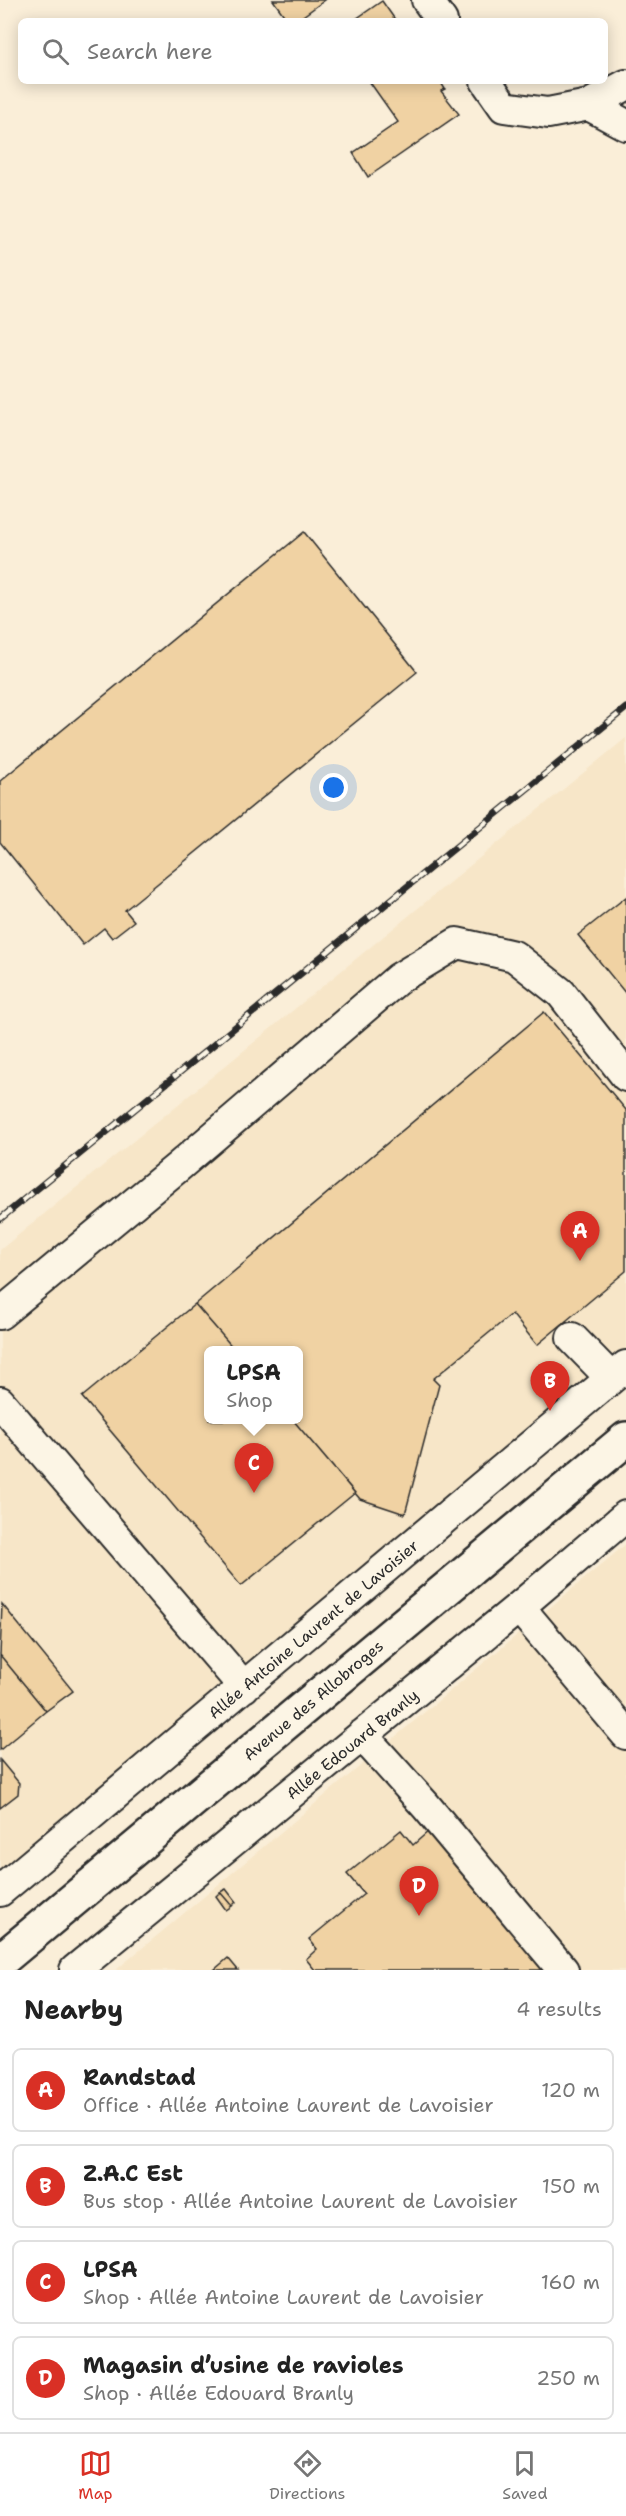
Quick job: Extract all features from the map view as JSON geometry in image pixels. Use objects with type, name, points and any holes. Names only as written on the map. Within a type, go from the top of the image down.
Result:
[{"type":"main road","name":"Avenue des Allobroges","points":[[0,1961],[626,1439]]},
{"type":"street","points":[[427,0],[440,18]]},
{"type":"street","points":[[488,84],[504,107],[548,113],[589,105],[626,85]]},
{"type":"street","points":[[589,105],[626,125]]},
{"type":"street","points":[[0,1314],[178,1167],[399,978],[457,943],[514,956],[561,993],[626,1076]]},
{"type":"street","points":[[572,1338],[618,1372]]},
{"type":"street","name":"Allée Antoine Laurent de Lavoisier","points":[[0,1891],[618,1372]]},
{"type":"street","points":[[9,1412],[244,1687]]},
{"type":"street","name":"Allée Edouard Branly","points":[[75,1970],[519,1607],[626,1516]]},
{"type":"street","points":[[519,1607],[626,1734]]},
{"type":"street","points":[[362,1735],[426,1806],[562,1970]]},
{"type":"shaded area","points":[[626,738],[626,1352],[0,1874],[0,1250]]},
{"type":"shaded area","points":[[626,1544],[626,1970],[116,1970]]},
{"type":"building","points":[[273,0],[325,0],[300,18],[286,18]]},
{"type":"building","points":[[382,1],[394,18],[357,18]]},
{"type":"building","points":[[371,84],[442,84],[445,89],[441,91],[459,114],[368,177],[353,153],[398,122]]},
{"type":"building","points":[[304,532],[417,672],[125,910],[134,921],[112,938],[104,928],[83,945],[0,842],[0,781]]},
{"type":"building","points":[[626,897],[626,994],[578,935]]},
{"type":"building","points":[[544,1012],[626,1110],[626,1271],[537,1345],[512,1314],[433,1379],[439,1385],[405,1514],[360,1499],[296,1424],[303,1424],[303,1346],[232,1346],[195,1304]]},
{"type":"building","points":[[195,1304],[232,1346],[204,1346],[204,1424],[296,1424],[355,1493],[241,1586],[82,1397]]},
{"type":"building","points":[[2,1604],[73,1691],[46,1711],[0,1655]]},
{"type":"building","points":[[0,1655],[46,1711],[0,1750]]},
{"type":"building","points":[[0,1760],[19,1783],[18,1794],[0,1808]]},
{"type":"building","points":[[401,1830],[413,1845],[430,1830],[547,1970],[315,1970],[306,1959],[317,1949],[309,1939],[364,1894],[347,1874]]},
{"type":"building","points":[[226,1889],[236,1902],[232,1906],[220,1892]]},
{"type":"building","points":[[220,1892],[232,1906],[226,1910],[216,1896]]},
{"type":"building","points":[[228,1958],[238,1970],[214,1970]]},
{"type":"railway","points":[[0,1219],[626,708]]},
{"type":"place","name":"Randstad","points":[[580,1261]]},
{"type":"place","name":"Z.A.C Est","points":[[550,1411]]},
{"type":"place","name":"LPSA","points":[[254,1493]]},
{"type":"place","name":"Magasin d’usine de ravioles","points":[[419,1916]]}]
